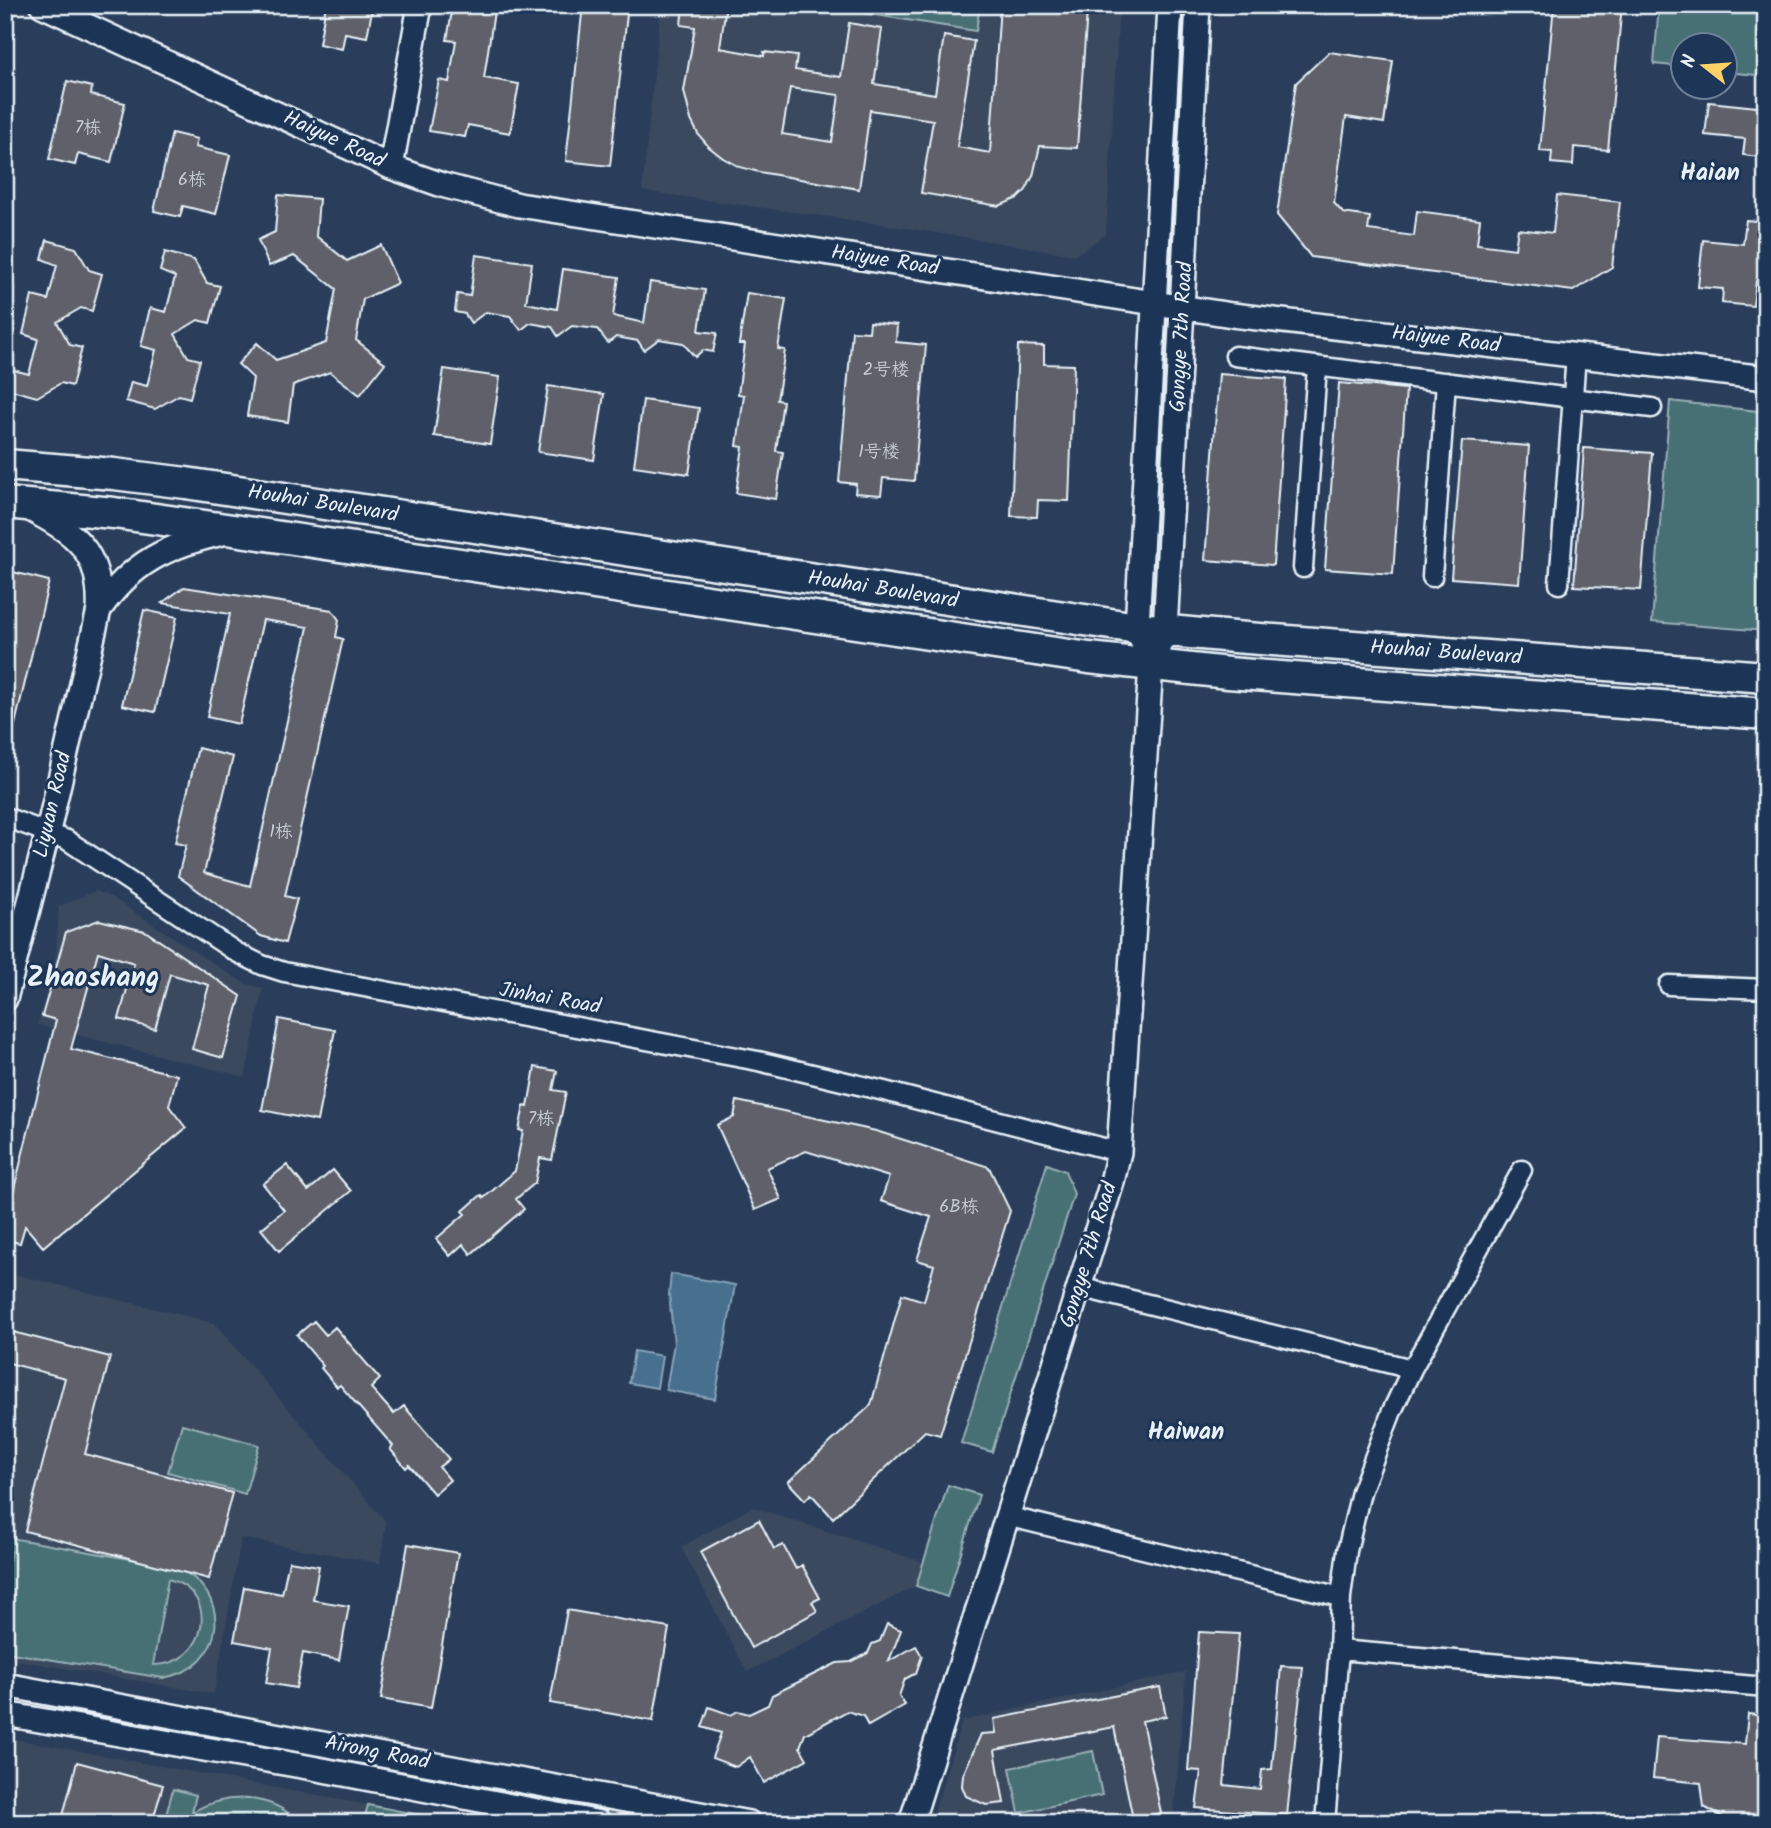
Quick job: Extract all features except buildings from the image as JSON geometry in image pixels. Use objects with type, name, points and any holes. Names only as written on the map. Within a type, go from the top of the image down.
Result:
[{"type":"main road","name":"Houhai Boulevard","points":[[5,465],[186,483],[1151,629],[1766,677]]},
{"type":"main road","name":"Houhai Boulevard","points":[[13,504],[114,513],[233,530],[1071,656],[1228,673],[1766,714]]},
{"type":"street","name":"Haiyue Road","points":[[42,5],[391,167],[454,188],[530,207],[1154,303],[1766,378]]},
{"type":"street","points":[[391,167],[420,5]]},
{"type":"street","name":"Gongye 7th Road","points":[[911,1823],[1112,1182],[1119,1152],[1151,665],[1154,303],[1170,5]]},
{"type":"street","name":"Gongye 7th Road","points":[[1151,629],[1184,307],[1198,5]]},
{"type":"street","points":[[1559,584],[1576,355]]},
{"type":"street","points":[[1235,356],[1652,408]]},
{"type":"street","points":[[1303,568],[1317,366]]},
{"type":"street","points":[[1432,577],[1446,382]]},
{"type":"street","name":"Liyuan Road","points":[[5,999],[48,831],[99,610],[99,583],[94,566],[73,534],[13,504]]},
{"type":"street","name":"Liyuan Road","points":[[99,610],[120,582],[150,559],[199,538],[233,530]]},
{"type":"street","name":"Jinhai Road","points":[[5,817],[67,840],[236,953],[284,972],[758,1061],[898,1094],[1119,1152]]},
{"type":"street","points":[[1669,985],[1766,989]]},
{"type":"street","points":[[1325,1823],[1341,1597],[1347,1551],[1361,1492],[1392,1411],[1412,1369],[1522,1170]]},
{"type":"street","points":[[1079,1287],[1412,1369]]},
{"type":"street","points":[[1006,1516],[1341,1597]]},
{"type":"street","points":[[1339,1650],[1766,1687]]},
{"type":"street","name":"Airong Road","points":[[5,1685],[749,1823]]},
{"type":"street","name":"Airong Road","points":[[5,1714],[307,1767],[600,1823]]},
{"type":"street","points":[[307,1767],[312,1740]]},
{"type":"shaded area","points":[[661,5],[1119,5],[1106,234],[1076,255],[642,191]]},
{"type":"shaded area","points":[[96,891],[111,897],[245,984],[263,988],[245,1077],[38,1025],[56,955],[59,906]]},
{"type":"shaded area","points":[[5,1272],[214,1323],[386,1522],[380,1563],[241,1538],[214,1694],[5,1658]]},
{"type":"shaded area","points":[[671,1274],[735,1285],[715,1399],[666,1390],[674,1343],[669,1294]]},
{"type":"shaded area","points":[[634,1351],[662,1356],[657,1388],[629,1383]]},
{"type":"shaded area","points":[[752,1507],[923,1562],[916,1586],[747,1672],[681,1547]]},
{"type":"shaded area","points":[[1186,1672],[1173,1823],[931,1823],[962,1721]]},
{"type":"shaded area","points":[[5,1738],[368,1805],[363,1823],[5,1823]]},
{"type":"green space","points":[[813,5],[980,5],[976,31]]},
{"type":"green space","points":[[1659,5],[1766,5],[1766,76],[1740,73],[1740,32],[1670,32],[1670,66],[1654,64]]},
{"type":"green space","points":[[1670,401],[1766,412],[1766,631],[1652,622]]},
{"type":"green space","points":[[1047,1164],[1065,1171],[1074,1194],[992,1452],[961,1443]]},
{"type":"green space","points":[[182,1424],[259,1445],[245,1494],[168,1472]]},
{"type":"green space","points":[[948,1485],[979,1495],[947,1597],[916,1586]]},
{"type":"green space","points":[[5,1537],[175,1567],[194,1578],[207,1593],[214,1610],[215,1628],[210,1645],[200,1660],[184,1671],[163,1678],[5,1652],[5,1584],[11,1551],[5,1551]],"holes":[[[168,1579],[185,1586],[196,1598],[201,1612],[201,1627],[196,1642],[186,1654],[172,1662],[153,1665]]]},
{"type":"green space","points":[[1093,1751],[1102,1795],[1019,1813],[1010,1768]]},
{"type":"green space","points":[[173,1789],[196,1795],[192,1812],[220,1801],[248,1799],[276,1806],[300,1823],[164,1823]]},
{"type":"green space","points":[[368,1805],[379,1807],[462,1823],[363,1823]]},
{"type":"district","name":"Haian","points":[[1710,173]]},
{"type":"district","name":"Zhaoshang","points":[[93,978]]},
{"type":"district","name":"Haiwan","points":[[1186,1432]]}]
